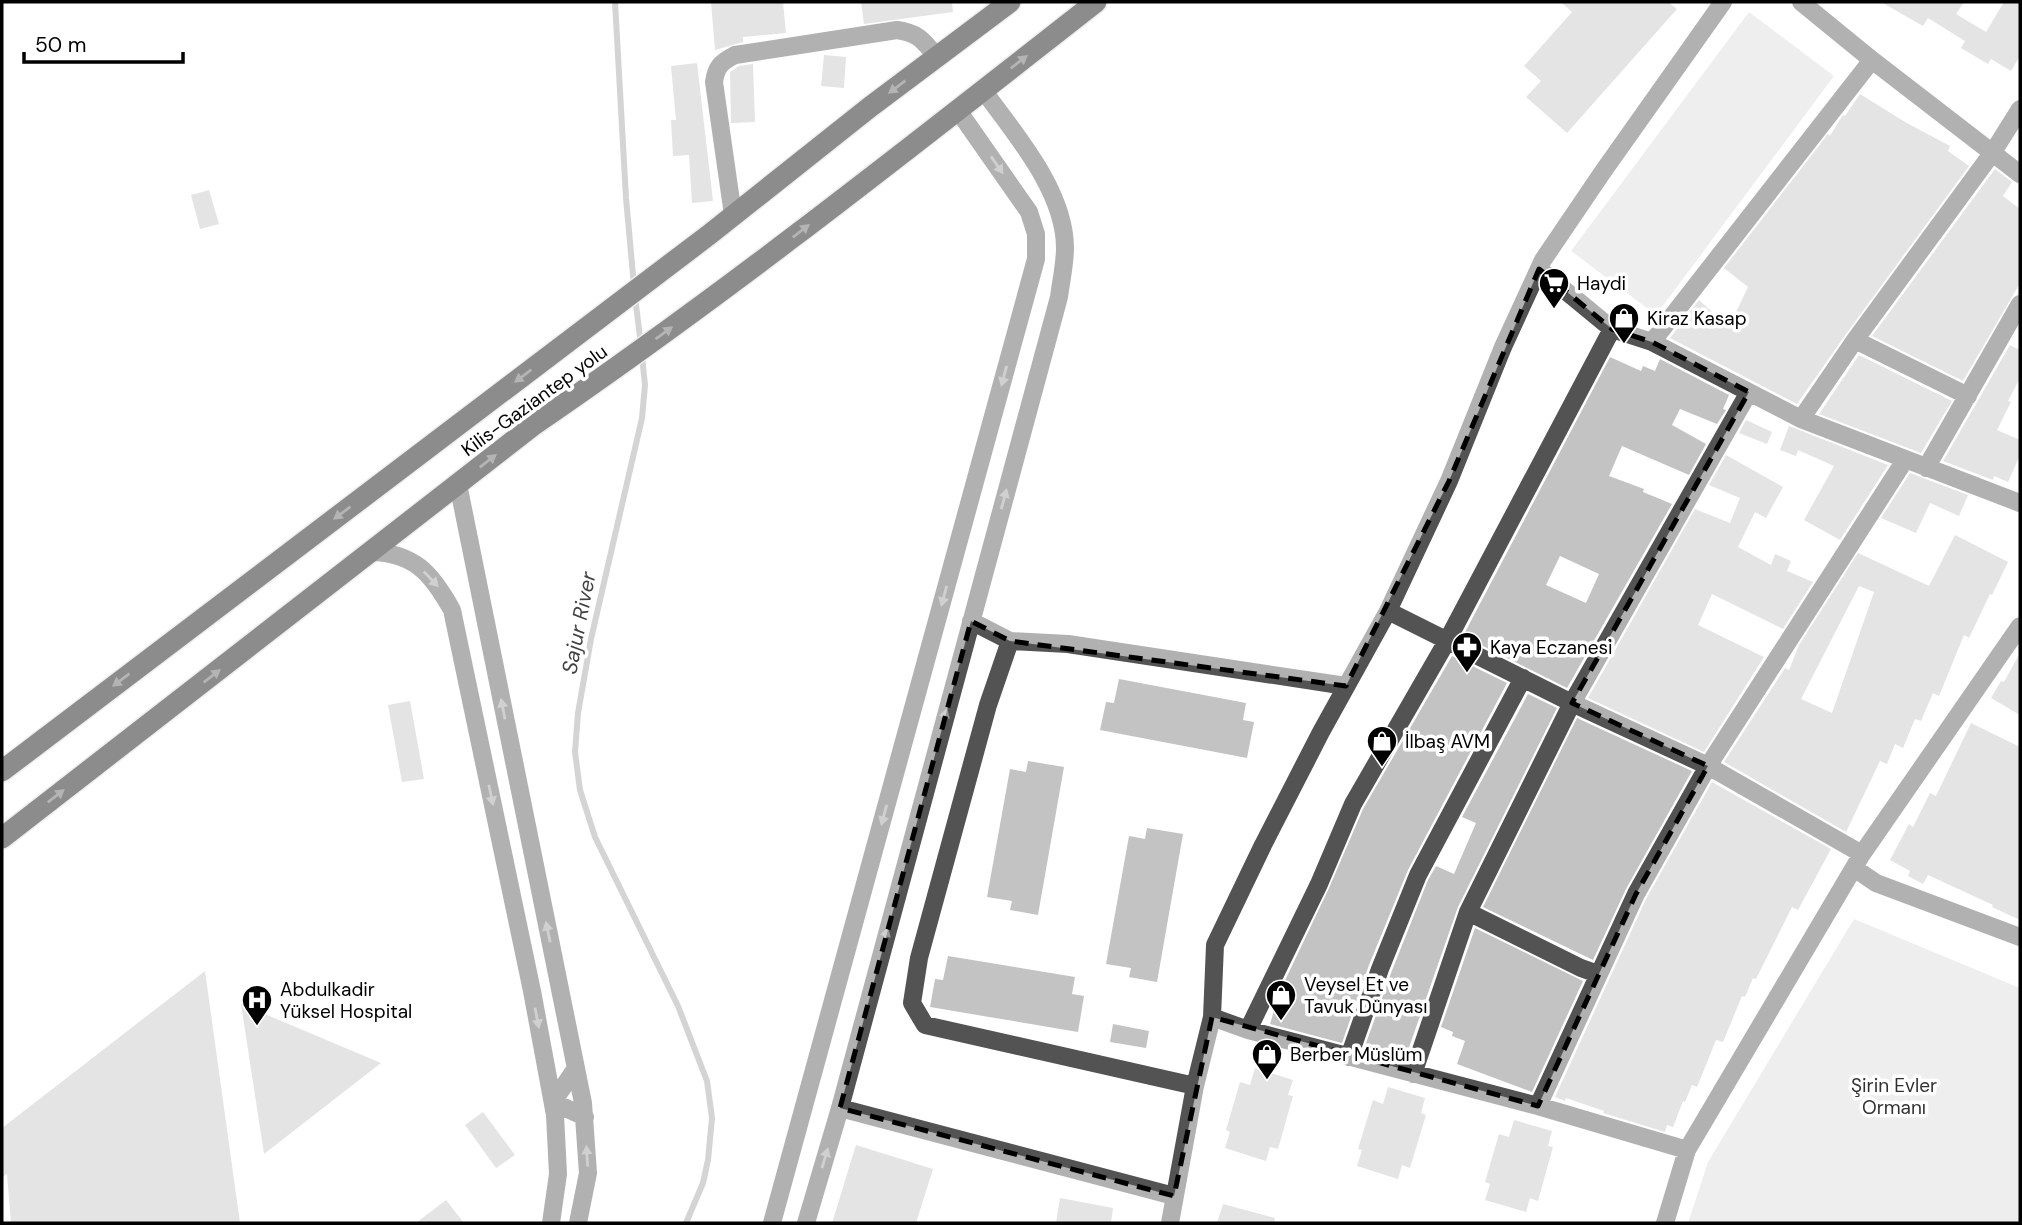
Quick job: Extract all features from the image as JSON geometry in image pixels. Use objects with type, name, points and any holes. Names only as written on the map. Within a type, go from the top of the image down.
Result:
[{"type":"highway","name":"Kilis-Gaziantep yolu","points":[[2,771],[1010,2]]},
{"type":"highway","name":"Kilis-Gaziantep yolu","points":[[2,838],[535,424],[747,273],[1096,2]]},
{"type":"street","points":[[1170,1223],[1195,1086],[1212,1017],[1215,945],[1263,845],[1388,611],[1449,481],[1503,347],[1539,269],[1602,173],[1723,2]]},
{"type":"street","points":[[1801,2],[2020,174]]},
{"type":"street","points":[[733,215],[714,82],[715,71],[722,61],[735,55],[897,30],[920,37],[937,57]]},
{"type":"street","points":[[1652,342],[1872,60]]},
{"type":"street","points":[[806,1223],[840,1108],[1059,297],[1065,247],[1061,221],[1050,190],[1030,156],[983,90]]},
{"type":"street","points":[[772,1223],[1036,259],[1036,234],[1029,212],[957,109]]},
{"type":"street","points":[[1801,419],[1855,340],[1993,152],[2020,109]]},
{"type":"street","points":[[1539,269],[1612,329],[1652,342],[1801,419],[2020,503]]},
{"type":"street","points":[[1926,468],[2020,304]]},
{"type":"street","points":[[1248,1030],[1319,884],[1353,804],[1447,641],[1612,329]]},
{"type":"street","points":[[1855,340],[1968,397]]},
{"type":"street","points":[[1413,1074],[1468,912],[1572,703],[1749,392]]},
{"type":"street","points":[[1538,1106],[1636,894],[1708,766],[1905,460]]},
{"type":"street","points":[[458,484],[576,1068],[584,1118],[588,1173],[578,1223]]},
{"type":"street","points":[[371,552],[392,553],[416,565],[437,583],[452,610],[553,1102],[558,1174],[551,1223]]},
{"type":"street","points":[[1388,611],[1572,703],[1708,766],[1858,861],[1876,883],[2020,937]]},
{"type":"street","points":[[971,621],[1010,641],[1068,644],[1346,686]]},
{"type":"street","points":[[1665,1223],[1687,1150],[1858,861],[2020,626]]},
{"type":"street","points":[[1010,641],[988,705],[926,932],[912,1003],[925,1025],[1195,1086]]},
{"type":"street","points":[[1349,1057],[1380,969],[1419,875],[1523,678]]},
{"type":"street","points":[[1468,912],[1598,974]]},
{"type":"street","points":[[1212,1017],[1248,1030],[1538,1106],[1687,1150]]},
{"type":"street","points":[[553,1102],[576,1068]]},
{"type":"street","points":[[553,1102],[584,1118]]},
{"type":"street","points":[[840,1108],[1174,1196]]},
{"type":"highlighted area","points":[[1539,269],[1612,329],[1652,342],[1749,392],[1572,703],[1708,766],[1636,894],[1538,1106],[1212,1017],[1174,1196],[840,1108],[971,621],[1010,641],[1346,686],[1449,481]]},
{"type":"green space","points":[[1749,12],[1834,76],[1656,315],[1571,251]]},
{"type":"green space","name":"Şirin Evler Ormanı","points":[[1854,919],[2020,988],[2020,1223],[1688,1223],[1708,1162]]},
{"type":"building","points":[[711,2],[783,2],[786,33],[743,37],[743,42],[715,50]]},
{"type":"building","points":[[861,2],[952,2],[953,12],[864,24]]},
{"type":"building","points":[[1561,2],[1668,2],[1677,9],[1567,133],[1526,97],[1541,81],[1524,66],[1572,12]]},
{"type":"building","points":[[1881,2],[1964,2],[1956,14],[1986,32],[2004,2],[2020,2],[2020,56],[2011,71],[1991,59],[1988,64],[1961,48],[1965,41],[1928,18],[1923,26]]},
{"type":"building","points":[[824,55],[846,57],[844,88],[821,86]]},
{"type":"building","points":[[697,63],[713,201],[692,203],[689,155],[673,156],[671,120],[676,120],[671,66]]},
{"type":"building","points":[[753,64],[755,122],[731,123],[730,72],[739,66]]},
{"type":"building","points":[[1860,94],[1950,146],[1948,151],[1969,166],[1797,404],[1670,338],[1699,300],[1729,327],[1748,287],[1724,268],[1828,134],[1830,136]]},
{"type":"building","points":[[1995,169],[2012,182],[2003,196],[2020,209],[2020,283],[1963,381],[1872,336]]},
{"type":"building","points":[[209,190],[219,224],[200,229],[191,195]]},
{"type":"building","points":[[2010,345],[2020,350],[2020,378],[1997,430],[2020,440],[2020,455],[2008,482],[1994,476],[1993,480],[1943,461]]},
{"type":"building","points":[[1859,355],[1952,401],[1921,453],[1819,414]]},
{"type":"building","points":[[1610,357],[1641,371],[1643,366],[1655,371],[1660,359],[1729,395],[1723,409],[1726,410],[1717,424],[1680,409],[1672,425],[1706,444],[1689,475],[1622,446],[1609,476],[1644,489],[1643,492],[1672,504],[1567,688],[1463,636]],"holes":[[[1560,556],[1599,574],[1586,603],[1546,585]]]},
{"type":"building","points":[[1746,420],[1772,432],[1767,444],[1739,433]]},
{"type":"building","points":[[1789,426],[1888,465],[1840,540],[1804,520],[1834,466],[1798,450],[1796,456],[1780,450]]},
{"type":"building","points":[[1726,455],[1783,487],[1766,518],[1755,512],[1738,547],[1771,565],[1775,554],[1791,561],[1787,571],[1813,582],[1783,629],[1712,594],[1698,625],[1764,657],[1704,752],[1588,698],[1695,509],[1730,523],[1740,498],[1709,485]]},
{"type":"building","points":[[1910,473],[1968,495],[1959,516],[1930,503],[1916,533],[1881,518]]},
{"type":"building","points":[[1955,535],[2008,562],[1969,638],[1964,635],[1939,696],[1933,693],[1921,721],[1915,719],[1903,748],[1895,744],[1887,764],[1880,761],[1846,832],[1724,762],[1785,668],[1789,670],[1799,645],[1858,553],[1929,586]],"holes":[[[1859,586],[1874,592],[1832,713],[1801,699]]]},
{"type":"building","points":[[2020,653],[2020,715],[1991,698],[2001,681],[2004,682]]},
{"type":"building","points":[[1452,656],[1507,683],[1408,870],[1369,965],[1342,1043],[1270,1024],[1280,991],[1363,809]]},
{"type":"building","points":[[1119,679],[1246,703],[1243,720],[1254,722],[1247,758],[1100,730],[1106,702],[1114,703]]},
{"type":"building","points":[[1528,694],[1557,708],[1458,907],[1405,1059],[1364,1049],[1428,880],[1436,866],[1454,874],[1476,823],[1462,817]]},
{"type":"building","points":[[410,701],[424,779],[402,782],[388,705]]},
{"type":"building","points":[[1577,718],[1692,771],[1626,889],[1593,960],[1483,907]]},
{"type":"building","points":[[1971,723],[2020,747],[2020,920],[1928,875],[1923,884],[1908,876],[1910,871],[1890,860],[1909,824],[1913,827],[1930,793],[1936,796]]},
{"type":"building","points":[[1028,761],[1064,767],[1038,915],[1010,910],[1012,901],[987,897],[1010,769],[1026,772]]},
{"type":"building","points":[[1712,782],[1831,849],[1798,910],[1792,907],[1756,979],[1753,978],[1745,997],[1742,996],[1723,1042],[1716,1040],[1697,1087],[1692,1085],[1673,1127],[1667,1125],[1665,1132],[1603,1113],[1604,1111],[1566,1098],[1565,1101],[1555,1097],[1646,899]]},
{"type":"building","points":[[1147,828],[1183,834],[1157,982],[1129,977],[1131,968],[1106,964],[1129,836],[1145,839]]},
{"type":"building","points":[[1475,928],[1583,981],[1532,1092],[1457,1064],[1465,1041],[1452,1036],[1453,1032],[1441,1027]]},
{"type":"building","points":[[948,956],[1075,977],[1072,994],[1084,996],[1078,1032],[930,1007],[935,979],[943,980]]},
{"type":"building","points":[[205,971],[240,1223],[11,1223],[7,1174],[2,1177],[2,1128]]},
{"type":"building","points":[[241,1004],[381,1063],[264,1154]]},
{"type":"building","points":[[1113,1024],[1149,1031],[1146,1048],[1110,1042]]},
{"type":"building","points":[[1255,1068],[1293,1080],[1288,1095],[1293,1096],[1278,1149],[1270,1147],[1266,1161],[1225,1148],[1230,1132],[1226,1130],[1240,1082],[1250,1085]]},
{"type":"building","points":[[1388,1087],[1425,1098],[1421,1113],[1426,1115],[1410,1168],[1402,1165],[1398,1179],[1357,1166],[1362,1150],[1358,1149],[1373,1100],[1383,1104]]},
{"type":"building","points":[[483,1112],[515,1155],[496,1168],[465,1125]]},
{"type":"building","points":[[1514,1120],[1552,1131],[1548,1146],[1553,1147],[1538,1201],[1530,1198],[1526,1212],[1485,1200],[1490,1184],[1485,1182],[1499,1134],[1509,1137]]},
{"type":"building","points":[[856,1145],[933,1169],[916,1223],[832,1223]]},
{"type":"building","points":[[1060,1198],[1113,1208],[1111,1223],[1056,1223]]},
{"type":"building","points":[[446,1200],[464,1223],[416,1223]]},
{"type":"building","points":[[1223,1204],[1275,1218],[1274,1223],[1217,1223]]},
{"type":"waterway","name":"Sajur River","points":[[615,2],[626,198],[634,286]]},
{"type":"waterway","name":"Sajur River","points":[[635,297],[641,345]]},
{"type":"waterway","name":"Sajur River","points":[[642,356],[645,385],[642,418],[591,639],[578,713],[575,752],[580,790],[595,837],[678,1006],[707,1081],[712,1118],[708,1160],[703,1183],[686,1223]]},
{"type":"place","name":"Haydi","points":[[1554,310]]},
{"type":"place","name":"Kiraz Kasap","points":[[1624,345]]},
{"type":"place","name":"Kaya Eczanesi","points":[[1467,674]]},
{"type":"place","name":"İlbaş AVM","points":[[1382,768]]},
{"type":"place","name":"Veysel Et ve Tavuk Dünyası","points":[[1281,1022]]},
{"type":"place","name":"Abdulkadir Yüksel Hospital","points":[[257,1027]]},
{"type":"place","name":"Berber Müslüm","points":[[1267,1081]]}]
